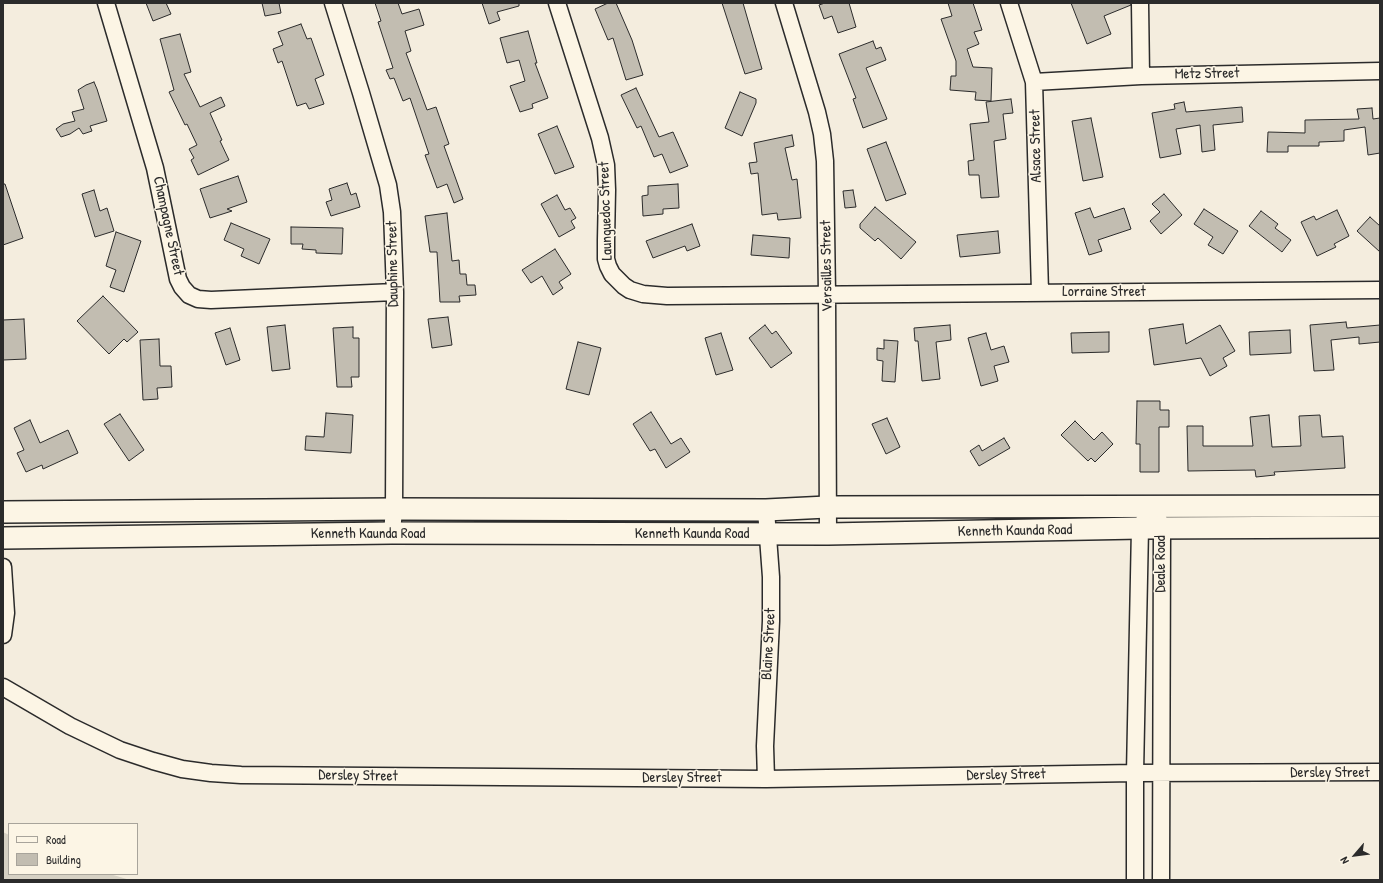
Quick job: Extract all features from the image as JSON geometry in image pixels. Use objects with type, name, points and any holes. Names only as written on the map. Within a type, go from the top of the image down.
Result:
[{"type":"main road","name":"Kenneth Kaunda Road","points":[[3,512],[394,509],[766,510],[828,507],[1380,506]]},
{"type":"main road","name":"Kenneth Kaunda Road","points":[[3,538],[392,533],[768,535],[1140,528],[1380,527]]},
{"type":"street","name":"Champagne Street","points":[[106,3],[155,168],[178,278],[182,287],[189,295],[198,299],[211,300],[395,292]]},
{"type":"street","name":"Dauphine Street","points":[[332,3],[361,93],[388,185],[392,212],[395,292],[394,509],[392,533]]},
{"type":"street","name":"Launguedoc Street","points":[[557,3],[600,138],[606,165],[608,190],[606,259],[612,274],[630,290],[643,294],[666,296],[827,294]]},
{"type":"street","name":"Versailles Street","points":[[784,3],[817,112],[822,134],[825,161],[828,534]]},
{"type":"street","name":"Alsace Street","points":[[1009,3],[1034,82],[1040,292]]},
{"type":"street","points":[[1140,3],[1141,76]]},
{"type":"street","name":"Metz Street","points":[[1034,82],[1141,76],[1380,71]]},
{"type":"street","name":"Lorraine Street","points":[[827,294],[1380,290]]},
{"type":"street","name":"Deale Road","points":[[1135,880],[1135,773],[1140,528],[1154,506]]},
{"type":"street","name":"Deale Road","points":[[1154,506],[1162,529],[1161,880]]},
{"type":"street","name":"Blaine Street","points":[[766,510],[771,622],[766,715],[766,779]]},
{"type":"street","points":[[3,567],[6,613],[3,635]]},
{"type":"street","name":"Dersley Street","points":[[3,687],[70,726],[120,750],[182,769],[211,773],[265,775],[766,779],[1135,773],[1380,772]]},
{"type":"shaded area","points":[[3,832],[8,834],[8,875],[113,875],[130,880],[3,880]]},
{"type":"building","points":[[146,3],[166,3],[171,14],[153,21]]},
{"type":"building","points":[[262,3],[279,3],[281,13],[265,16]]},
{"type":"building","points":[[375,3],[398,3],[402,14],[419,9],[424,25],[405,31],[411,51],[406,53],[427,110],[436,107],[449,144],[444,146],[463,199],[454,203],[447,184],[437,188],[425,155],[429,154],[410,98],[403,101],[394,78],[390,79],[386,70],[393,68],[378,22],[381,21]]},
{"type":"building","points":[[482,3],[519,3],[519,6],[497,12],[500,20],[489,24]]},
{"type":"building","points":[[608,3],[616,3],[632,40],[643,75],[626,80],[613,38],[608,40],[595,9]]},
{"type":"building","points":[[722,3],[743,3],[762,69],[745,74]]},
{"type":"building","points":[[825,3],[849,3],[856,27],[838,33],[832,16],[824,19],[819,5]]},
{"type":"building","points":[[948,3],[973,3],[982,30],[974,32],[979,44],[967,49],[973,67],[992,68],[991,101],[975,100],[976,92],[950,90],[951,76],[956,76],[956,61],[941,19],[952,16]]},
{"type":"building","points":[[1071,3],[1131,3],[1131,5],[1104,16],[1111,34],[1087,44]]},
{"type":"building","points":[[301,24],[307,39],[311,38],[324,75],[315,79],[324,104],[309,109],[306,103],[297,106],[282,61],[278,63],[273,49],[283,45],[278,32]]},
{"type":"building","points":[[528,31],[537,63],[535,63],[548,98],[532,104],[533,108],[520,112],[510,86],[525,81],[519,60],[507,63],[500,38]]},
{"type":"building","points":[[180,34],[191,72],[184,74],[200,107],[221,97],[225,106],[210,113],[222,140],[220,141],[229,160],[198,175],[191,160],[194,158],[189,149],[197,145],[187,124],[185,125],[169,92],[174,90],[160,39]]},
{"type":"building","points":[[873,41],[876,49],[881,47],[886,60],[866,68],[887,119],[863,128],[853,99],[856,98],[839,54]]},
{"type":"building","points":[[94,82],[107,121],[90,126],[92,131],[83,134],[79,128],[70,134],[61,137],[56,129],[63,124],[75,121],[72,112],[84,109],[78,90]]},
{"type":"building","points":[[636,88],[659,137],[673,132],[688,166],[670,173],[662,154],[654,157],[641,126],[637,128],[621,95]]},
{"type":"building","points":[[740,92],[756,99],[756,103],[742,136],[725,128]]},
{"type":"building","points":[[1011,99],[1013,113],[1003,114],[1006,139],[994,141],[999,197],[981,198],[979,175],[969,175],[968,161],[974,160],[970,124],[989,122],[986,102]]},
{"type":"building","points":[[1184,102],[1186,112],[1242,107],[1243,122],[1213,125],[1215,150],[1202,152],[1200,125],[1176,129],[1181,154],[1160,158],[1152,113],[1175,109],[1174,104]]},
{"type":"building","points":[[1372,108],[1373,119],[1380,118],[1380,153],[1368,155],[1365,127],[1344,130],[1344,141],[1319,142],[1319,146],[1288,146],[1288,152],[1267,152],[1268,132],[1305,133],[1305,120],[1359,119],[1357,109]]},
{"type":"building","points":[[1091,118],[1103,177],[1083,181],[1072,121]]},
{"type":"building","points":[[557,126],[574,167],[555,174],[538,134]]},
{"type":"building","points":[[792,135],[794,146],[785,148],[792,180],[797,179],[801,218],[778,220],[777,213],[762,215],[758,173],[751,174],[749,163],[757,162],[754,143]]},
{"type":"building","points":[[886,142],[906,194],[886,201],[867,149]]},
{"type":"building","points":[[238,176],[247,202],[227,209],[232,211],[210,218],[200,189]]},
{"type":"building","points":[[347,183],[351,195],[356,193],[360,207],[331,216],[326,202],[332,200],[329,189]]},
{"type":"building","points":[[3,184],[5,184],[23,238],[3,245]]},
{"type":"building","points":[[678,184],[679,208],[663,209],[663,214],[643,216],[642,196],[648,195],[648,186]]},
{"type":"building","points":[[94,190],[100,211],[107,208],[114,231],[95,237],[82,194]]},
{"type":"building","points":[[853,190],[856,207],[845,208],[843,191]]},
{"type":"building","points":[[1164,194],[1182,215],[1161,234],[1150,221],[1160,212],[1152,204]]},
{"type":"building","points":[[557,195],[565,210],[570,208],[576,218],[571,221],[575,228],[559,237],[541,204]]},
{"type":"building","points":[[875,207],[916,242],[901,259],[878,238],[875,241],[860,228],[860,224]]},
{"type":"building","points":[[1090,208],[1094,218],[1124,208],[1131,229],[1098,240],[1102,251],[1089,255],[1075,213]]},
{"type":"building","points":[[1204,209],[1238,231],[1223,254],[1208,245],[1213,237],[1194,224]]},
{"type":"building","points":[[1337,210],[1349,236],[1334,244],[1336,247],[1317,256],[1301,222],[1314,216],[1316,220]]},
{"type":"building","points":[[1261,211],[1278,224],[1275,228],[1291,240],[1282,252],[1249,226]]},
{"type":"building","points":[[447,213],[452,261],[459,260],[460,274],[466,274],[467,285],[475,285],[476,295],[459,296],[460,302],[440,302],[437,252],[430,252],[425,216]]},
{"type":"building","points":[[1370,217],[1380,226],[1380,252],[1357,231]]},
{"type":"building","points":[[231,223],[270,239],[259,264],[241,256],[244,249],[224,240]]},
{"type":"building","points":[[692,224],[700,246],[687,251],[685,246],[653,258],[646,241]]},
{"type":"building","points":[[291,227],[343,228],[342,254],[316,253],[316,250],[302,249],[303,244],[291,244]]},
{"type":"building","points":[[998,231],[1000,253],[960,257],[957,235]]},
{"type":"building","points":[[116,232],[141,241],[124,292],[110,287],[116,270],[106,266]]},
{"type":"building","points":[[753,235],[790,238],[789,258],[751,255]]},
{"type":"building","points":[[555,249],[571,274],[559,282],[563,288],[553,295],[542,276],[531,283],[522,270]]},
{"type":"building","points":[[103,296],[138,332],[127,342],[124,339],[109,354],[77,321]]},
{"type":"building","points":[[448,317],[452,345],[432,348],[428,319]]},
{"type":"building","points":[[24,319],[26,359],[3,360],[3,320]]},
{"type":"building","points":[[1346,322],[1347,328],[1380,325],[1380,342],[1359,344],[1359,337],[1331,340],[1334,370],[1314,371],[1310,325]]},
{"type":"building","points":[[1183,324],[1186,344],[1220,325],[1235,351],[1223,358],[1227,366],[1210,376],[1201,358],[1154,365],[1149,329]]},
{"type":"building","points":[[285,325],[290,369],[272,371],[267,327]]},
{"type":"building","points":[[765,325],[772,334],[776,331],[792,353],[771,368],[749,338]]},
{"type":"building","points":[[950,325],[951,340],[936,342],[940,379],[922,381],[918,341],[915,341],[914,328]]},
{"type":"building","points":[[353,327],[353,338],[359,338],[359,377],[351,377],[352,387],[337,387],[333,328]]},
{"type":"building","points":[[230,328],[240,360],[226,365],[215,333]]},
{"type":"building","points":[[1290,330],[1291,353],[1250,355],[1249,332]]},
{"type":"building","points":[[1109,332],[1109,352],[1072,353],[1071,333]]},
{"type":"building","points":[[721,333],[733,370],[716,375],[705,338]]},
{"type":"building","points":[[986,333],[991,350],[1004,346],[1009,362],[994,366],[998,381],[981,386],[968,338]]},
{"type":"building","points":[[159,339],[160,366],[171,366],[172,387],[157,388],[158,399],[143,400],[140,340]]},
{"type":"building","points":[[884,340],[898,341],[895,382],[882,381],[883,361],[877,360],[877,348],[884,349]]},
{"type":"building","points":[[578,342],[601,348],[589,395],[566,389]]},
{"type":"building","points":[[1137,401],[1160,401],[1160,410],[1169,410],[1169,427],[1159,427],[1159,472],[1140,472],[1140,444],[1136,444]]},
{"type":"building","points":[[651,412],[671,444],[681,438],[690,452],[666,468],[655,449],[650,451],[633,424]]},
{"type":"building","points":[[326,413],[353,415],[351,453],[305,450],[306,436],[324,437]]},
{"type":"building","points":[[120,414],[144,450],[129,461],[104,424]]},
{"type":"building","points":[[1269,415],[1272,447],[1301,446],[1299,416],[1320,415],[1322,437],[1343,436],[1345,468],[1274,472],[1275,475],[1256,477],[1255,470],[1188,471],[1187,426],[1203,426],[1203,446],[1253,446],[1250,417]]},
{"type":"building","points":[[887,418],[900,447],[886,454],[872,424]]},
{"type":"building","points":[[30,420],[40,443],[68,430],[78,453],[43,469],[42,465],[26,472],[17,453],[24,450],[14,428]]},
{"type":"building","points":[[1075,421],[1094,440],[1102,432],[1113,444],[1095,462],[1091,458],[1088,461],[1061,435]]},
{"type":"building","points":[[1004,438],[1010,448],[979,466],[970,451],[979,445],[982,451]]}]
